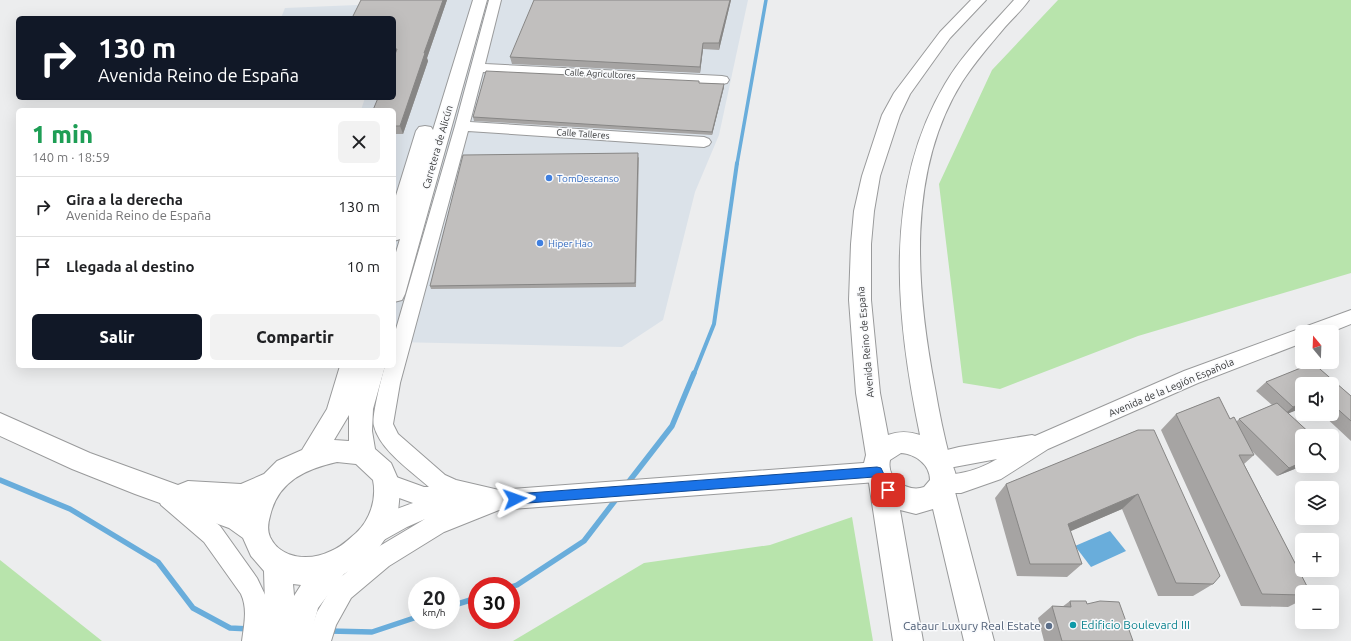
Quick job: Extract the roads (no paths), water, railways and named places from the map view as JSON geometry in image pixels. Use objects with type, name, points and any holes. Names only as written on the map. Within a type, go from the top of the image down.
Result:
[{"type":"main road","name":"Carretera de Alicún","points":[[396,227],[465,0]]},
{"type":"main road","name":"Carretera de Alicún","points":[[396,287],[480,0]]},
{"type":"main road","name":"Avenida Reino de España","points":[[908,641],[879,470],[868,393],[860,300],[861,244],[864,211],[871,176],[891,116],[902,93],[945,36],[978,0]]},
{"type":"main road","points":[[979,641],[940,473],[920,375],[911,302],[910,250],[914,199],[919,171],[936,116],[944,98],[973,56],[1022,0]]},
{"type":"main road","points":[[311,457],[338,412],[351,368]]},
{"type":"main road","points":[[363,454],[360,431],[361,409],[372,368]]},
{"type":"main road","points":[[0,424],[81,461],[238,518],[255,531],[280,590],[294,641]]},
{"type":"main road","points":[[901,442],[921,446],[930,452],[940,473],[936,494],[930,499],[913,501],[896,496],[879,470],[884,448],[901,442]]},
{"type":"main road","points":[[161,491],[242,496],[272,482],[294,464],[311,457],[337,451],[363,454],[382,470],[388,484],[387,506],[381,521],[370,538],[351,556],[338,578],[280,590]]},
{"type":"main road","points":[[255,531],[258,508],[272,482]]},
{"type":"main road","points":[[272,641],[278,621],[280,590],[296,571],[315,570],[338,578]]},
{"type":"street","points":[[396,362],[462,126],[495,0]]},
{"type":"street","name":"Calle Agricultores","points":[[477,68],[722,80]]},
{"type":"street","name":"Calle Talleres","points":[[462,126],[704,142]]},
{"type":"street","points":[[1330,325],[1351,317]]},
{"type":"street","name":"Avenida de la Legión Española","points":[[940,473],[961,483],[994,472],[1041,443],[1191,377],[1295,338]]},
{"type":"street","points":[[394,368],[390,383],[383,425],[391,440],[438,482],[454,489],[499,500]]},
{"type":"street","points":[[370,538],[396,520],[434,506],[879,470]]},
{"type":"street","points":[[388,484],[424,497],[499,500]]},
{"type":"street","points":[[161,491],[212,534],[249,586],[280,590]]},
{"type":"street","points":[[319,641],[338,578],[381,558],[436,525],[499,500]]},
{"type":"street","points":[[254,641],[257,617],[280,590]]},
{"type":"water","points":[[1110,531],[1126,551],[1091,567],[1075,546]]},
{"type":"waterway","points":[[737,164],[766,0]]},
{"type":"waterway","points":[[694,374],[714,324],[737,163]]},
{"type":"waterway","points":[[627,484],[672,426],[694,373]]},
{"type":"waterway","points":[[0,480],[70,509],[158,562],[193,608],[230,628],[250,629]]},
{"type":"waterway","points":[[520,583],[584,541],[617,498]]},
{"type":"waterway","points":[[460,603],[468,601]]},
{"type":"waterway","points":[[329,631],[372,632],[408,620]]},
{"type":"place","name":"TomDescanso","points":[[549,178]]},
{"type":"place","name":"Hiper Hao","points":[[540,243]]},
{"type":"place","name":"Edificio Boulevard III","points":[[1073,625]]},
{"type":"place","name":"Cataur Luxury Real Estate","points":[[1049,626]]}]
